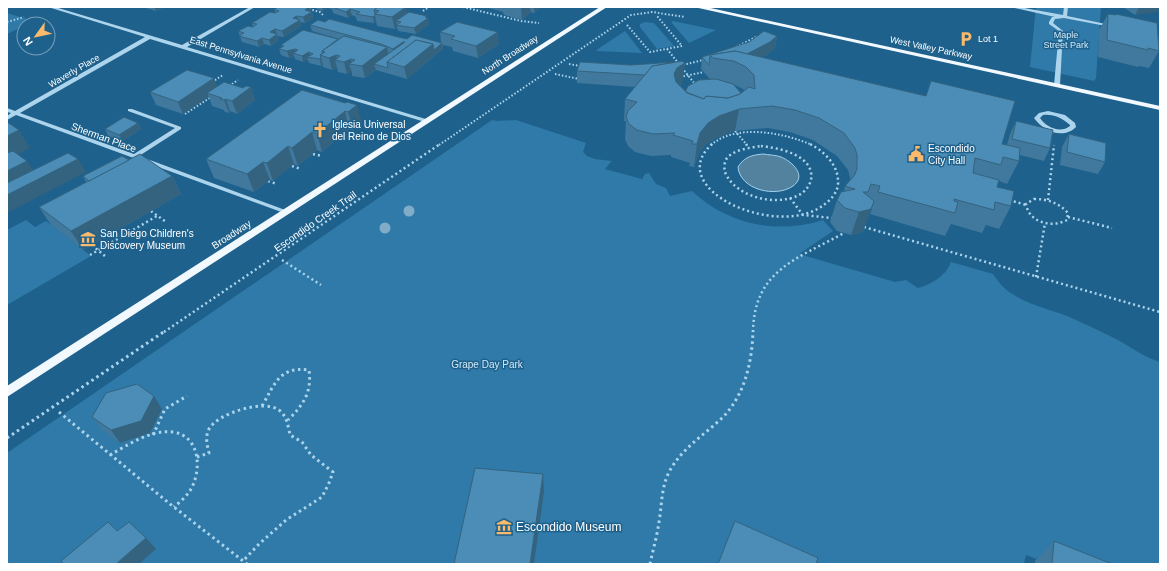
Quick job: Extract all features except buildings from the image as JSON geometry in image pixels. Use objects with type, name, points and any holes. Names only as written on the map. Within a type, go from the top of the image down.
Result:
[{"type":"main road","name":"North Broadway","points":[[427,121],[604,7]]},
{"type":"main road","name":"West Valley Parkway","points":[[697,7],[1160,108]]},
{"type":"main road","name":"Broadway","points":[[7,392],[427,121]]},
{"type":"street","name":"East Pennsylvania Avenue","points":[[50,7],[427,121]]},
{"type":"street","points":[[183,47],[252,7]]},
{"type":"street","points":[[1012,7],[1117,27]]},
{"type":"street","points":[[1065,17],[1066,7]]},
{"type":"street","points":[[1057,85],[1061,31],[1051,24],[1051,22],[1054,18],[1065,17]]},
{"type":"street","name":"Waverly Place","points":[[7,118],[17,114],[148,37]]},
{"type":"street","name":"Sherman Place","points":[[7,110],[286,212]]},
{"type":"street","points":[[130,110],[179,128],[134,157]]},
{"type":"street","points":[[1048,113],[1056,114],[1069,120],[1073,124],[1070,130],[1056,131],[1043,126],[1037,118],[1048,113]]},
{"type":"path","points":[[423,11],[429,7]]},
{"type":"path","points":[[463,7],[521,21],[539,23]]},
{"type":"path","points":[[308,9],[320,12],[324,16]]},
{"type":"path","name":"Escondido Creek Trail","points":[[7,438],[631,15]]},
{"type":"path","points":[[627,25],[650,52],[682,46],[657,16]]},
{"type":"path","points":[[735,47],[749,39],[756,37]]},
{"type":"path","points":[[666,49],[698,87]]},
{"type":"path","points":[[674,67],[710,58]]},
{"type":"path","points":[[569,64],[584,67]]},
{"type":"path","points":[[676,78],[704,72]]},
{"type":"path","points":[[555,74],[579,79]]},
{"type":"path","points":[[210,84],[219,78]]},
{"type":"path","points":[[228,86],[234,82]]},
{"type":"path","points":[[164,122],[173,116],[186,114],[216,94]]},
{"type":"path","points":[[735,131],[748,147]]},
{"type":"path","points":[[1048,200],[1056,131]]},
{"type":"path","points":[[803,215],[820,208],[832,200],[838,188],[839,176],[834,164],[823,153],[809,144],[792,137],[761,132],[737,134],[713,144],[705,151],[701,160],[700,170],[703,180],[710,190],[726,202],[752,213],[787,217],[803,215],[832,218]]},
{"type":"path","points":[[761,146],[787,150],[798,156],[807,164],[812,172],[812,181],[808,188],[800,195],[790,198],[773,200],[757,198],[742,192],[731,184],[724,175],[723,166],[727,157],[736,151],[748,147],[761,146]]},
{"type":"path","points":[[313,154],[322,156]]},
{"type":"path","points":[[292,166],[301,169]]},
{"type":"path","points":[[268,181],[277,184]]},
{"type":"path","points":[[790,198],[803,215]]},
{"type":"path","points":[[1026,205],[1029,201],[1034,199],[1048,200],[1060,205],[1068,213],[1068,217]]},
{"type":"path","points":[[1008,200],[1026,205]]},
{"type":"path","points":[[1026,205],[1028,212],[1032,216],[1045,223],[1063,223],[1068,217]]},
{"type":"path","points":[[150,211],[166,222]]},
{"type":"path","points":[[90,255],[157,216]]},
{"type":"path","points":[[1068,217],[1112,228]]},
{"type":"path","points":[[1036,277],[1045,223]]},
{"type":"path","points":[[864,227],[1160,312]]},
{"type":"path","points":[[650,564],[657,538],[664,485],[672,467],[690,444],[720,419],[733,405],[749,368],[752,354],[752,320],[756,301],[770,280],[790,262],[844,233]]},
{"type":"path","points":[[92,245],[106,256]]},
{"type":"path","points":[[282,260],[321,285]]},
{"type":"path","points":[[262,406],[280,376],[287,370],[297,367],[309,370],[311,391],[306,400],[288,420]]},
{"type":"path","points":[[153,435],[165,409],[187,396]]},
{"type":"path","points":[[197,457],[209,453],[206,436],[211,426],[220,418],[234,412],[262,406],[278,409],[288,420],[290,435],[302,442],[305,450],[311,457],[333,472],[327,492],[317,502],[291,515],[249,553],[243,561]]},
{"type":"path","points":[[59,412],[174,508],[248,564]]},
{"type":"path","points":[[110,455],[129,444],[153,435],[173,432],[185,436],[196,448],[198,462],[192,487],[188,494],[174,508]]},
{"type":"green space","name":"Maple Street Park","points":[[1036,7],[1101,7],[1096,78],[1094,81],[1030,67]]},
{"type":"green space","points":[[7,13],[17,16],[16,30],[7,34]]},
{"type":"green space","points":[[673,21],[716,30],[689,43],[671,22]]},
{"type":"green space","points":[[645,22],[654,23],[674,46],[657,49],[640,27],[640,24]]},
{"type":"green space","points":[[625,31],[642,53],[596,51],[598,49]]},
{"type":"green space","name":"Grape Day Park","points":[[492,120],[516,120],[586,143],[583,152],[587,156],[595,159],[612,161],[605,169],[642,179],[645,174],[649,173],[656,184],[666,188],[670,196],[692,191],[721,212],[736,219],[753,224],[770,226],[788,226],[823,220],[833,231],[799,254],[895,282],[906,280],[918,288],[938,279],[946,271],[951,262],[993,274],[1005,289],[1021,299],[1074,319],[1111,336],[1148,357],[1160,362],[1160,564],[1050,564],[1026,555],[1024,564],[7,564],[7,453]]},
{"type":"green space","points":[[26,220],[35,227],[46,221],[91,256],[7,305],[7,230]]},
{"type":"shaded area","points":[[763,154],[779,156],[790,162],[799,174],[797,182],[786,190],[769,191],[760,190],[745,181],[740,175],[738,167],[749,157]]},
{"type":"place","name":"Lot 1","points":[[966,39]]},
{"type":"place","name":"Iglesia Universal del Reino de Dios","points":[[320,130]]},
{"type":"place","name":"Escondido City Hall","points":[[916,154]]},
{"type":"place","name":"San Diego Children's Discovery Museum","points":[[88,239]]},
{"type":"place","name":"Escondido Museum","points":[[504,527]]}]
